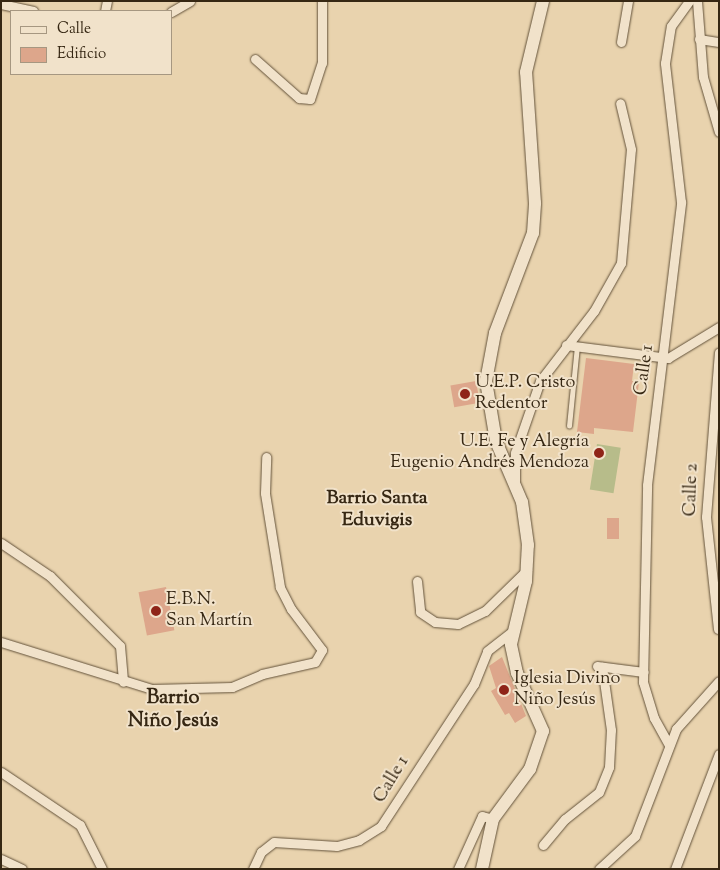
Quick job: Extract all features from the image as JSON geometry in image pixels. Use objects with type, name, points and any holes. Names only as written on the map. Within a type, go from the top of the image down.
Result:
[{"type":"main road","points":[[482,869],[493,819],[530,769],[542,742],[541,723],[517,673],[512,632],[527,570],[526,522],[515,484],[496,441],[486,381],[494,333],[533,233],[535,188],[526,72],[543,1]]},
{"type":"street","points":[[172,11],[190,1]]},
{"type":"street","points":[[255,58],[299,98],[310,99],[322,63],[322,1]]},
{"type":"street","points":[[621,42],[628,1]]},
{"type":"street","name":"Calle 1","points":[[669,745],[648,700],[644,672],[647,485],[664,358],[681,202],[665,63],[671,26],[689,1]]},
{"type":"street","points":[[697,1],[703,77],[719,132]]},
{"type":"street","points":[[1,4],[28,10]]},
{"type":"street","points":[[699,39],[719,42]]},
{"type":"street","points":[[515,484],[515,453],[531,404],[547,367],[594,312],[621,263],[631,149],[620,103]]},
{"type":"street","points":[[566,345],[664,358],[719,326]]},
{"type":"street","name":"Calle 2","points":[[718,629],[706,517],[719,352]]},
{"type":"street","points":[[1,642],[123,682],[152,689],[222,689],[262,674],[299,669],[322,655],[280,587],[265,493],[266,457]]},
{"type":"street","points":[[1,543],[50,576],[120,646],[123,682]]},
{"type":"street","points":[[418,581],[420,612],[435,622],[458,624],[485,611],[527,570]]},
{"type":"street","name":"Calle 1","points":[[253,869],[261,852],[274,842],[337,846],[359,840],[381,826],[474,684],[487,652],[512,632]]},
{"type":"street","points":[[543,845],[565,819],[599,792],[609,768],[612,730],[600,666],[644,672]]},
{"type":"street","points":[[600,869],[637,833],[669,745],[686,715],[719,681]]},
{"type":"street","points":[[674,869],[719,754]]},
{"type":"street","points":[[1,772],[80,825],[102,869]]},
{"type":"street","points":[[458,869],[482,816],[493,819]]},
{"type":"street","points":[[1,859],[22,869]]},
{"type":"lane","points":[[569,426],[577,346]]},
{"type":"green space","points":[[597,444],[621,448],[614,493],[590,489]]},
{"type":"building","points":[[586,358],[634,364],[632,381],[639,382],[633,432],[594,428],[594,434],[577,432]]},
{"type":"building","name":"U.E.P. Cristo Redentor","points":[[476,381],[480,403],[454,407],[450,386]]},
{"type":"building","points":[[607,518],[619,518],[619,539],[607,539]]},
{"type":"building","name":"E.B.N. San Martín","points":[[166,587],[174,630],[147,636],[139,592]]},
{"type":"building","name":"Iglesia Divino Niño Jesús","points":[[502,657],[526,716],[515,723],[509,713],[505,715],[491,691],[496,688],[489,666]]},
{"type":"place","name":"U.E.P. Cristo Redentor","points":[[465,394]]},
{"type":"place","name":"U.E. Fe y Alegría Eugenio Andrés Mendoza","points":[[599,453]]},
{"type":"place","name":"E.B.N. San Martín","points":[[156,611]]},
{"type":"place","name":"Iglesia Divino Niño Jesús","points":[[504,690]]},
{"type":"district","name":"Barrio Santa Eduvigis","points":[[377,510]]},
{"type":"district","name":"Barrio Niño Jesús","points":[[173,710]]}]
